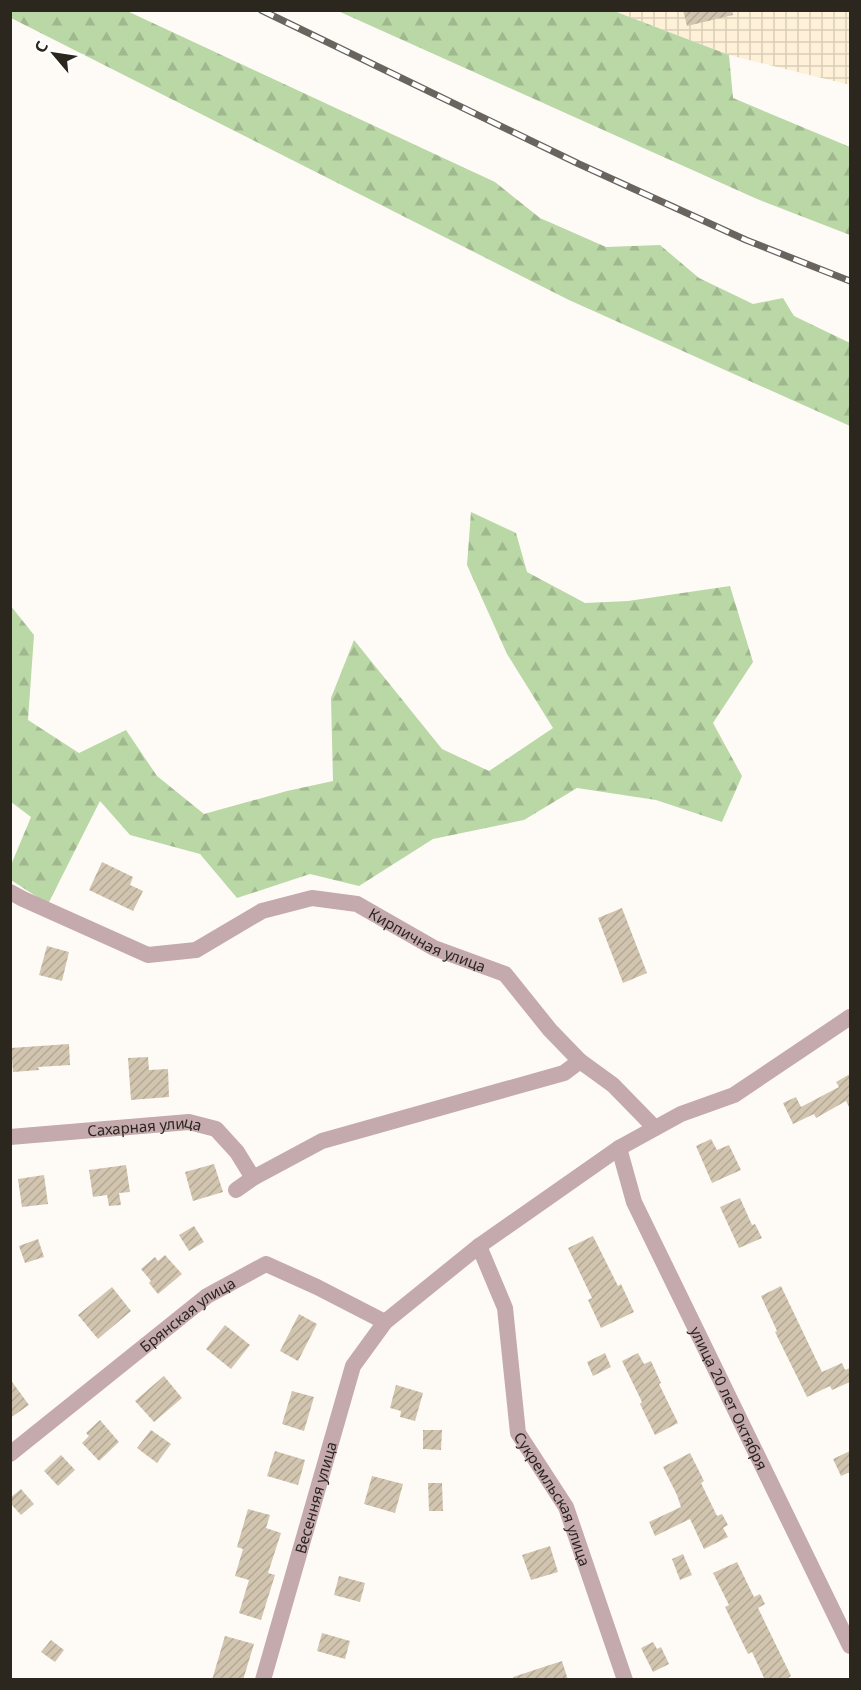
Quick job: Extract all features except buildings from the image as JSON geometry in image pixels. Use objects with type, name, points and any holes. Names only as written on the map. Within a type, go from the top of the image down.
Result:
[{"type":"street","name":"Кирпичная улица","points":[[10,892],[148,955],[196,950],[262,911],[312,898],[357,904],[434,948],[505,974],[550,1030],[580,1061],[613,1085],[655,1128]]},
{"type":"street","name":"Весенняя улица","points":[[263,1680],[353,1366],[385,1322],[479,1246],[619,1148],[681,1114],[734,1095],[850,1017]]},
{"type":"street","points":[[236,1190],[253,1178],[322,1141],[564,1073],[580,1061]]},
{"type":"street","name":"Сахарная улица","points":[[10,1137],[189,1122],[216,1129],[237,1152],[253,1178]]},
{"type":"street","name":"улица 20 лет Октября","points":[[619,1148],[634,1202],[850,1646]]},
{"type":"street","name":"Сукремльская улица","points":[[479,1246],[505,1308],[518,1433],[566,1507],[626,1680]]},
{"type":"street","name":"Брянская улица","points":[[10,1454],[207,1296],[266,1264],[385,1322]]},
{"type":"shaded area","points":[[614,11],[850,11],[850,85],[729,55]]},
{"type":"green space","points":[[10,11],[127,11],[495,182],[540,218],[606,247],[660,245],[699,278],[753,304],[783,298],[794,316],[850,343],[850,426],[569,300],[11,18]]},
{"type":"green space","points":[[338,11],[614,11],[729,55],[733,98],[850,147],[850,235],[757,199]]},
{"type":"green space","points":[[471,512],[516,533],[527,572],[585,603],[628,601],[730,586],[753,662],[713,723],[742,776],[722,822],[656,800],[577,788],[524,820],[433,839],[359,886],[310,874],[237,898],[200,854],[130,835],[100,801],[48,904],[11,880],[11,865],[31,817],[11,802],[10,605],[34,635],[28,720],[79,753],[126,730],[157,776],[204,814],[333,781],[331,698],[354,640],[442,749],[489,771],[553,728],[507,654],[467,565]]},
{"type":"railway","points":[[261,10],[579,164],[746,240],[850,281]]}]
